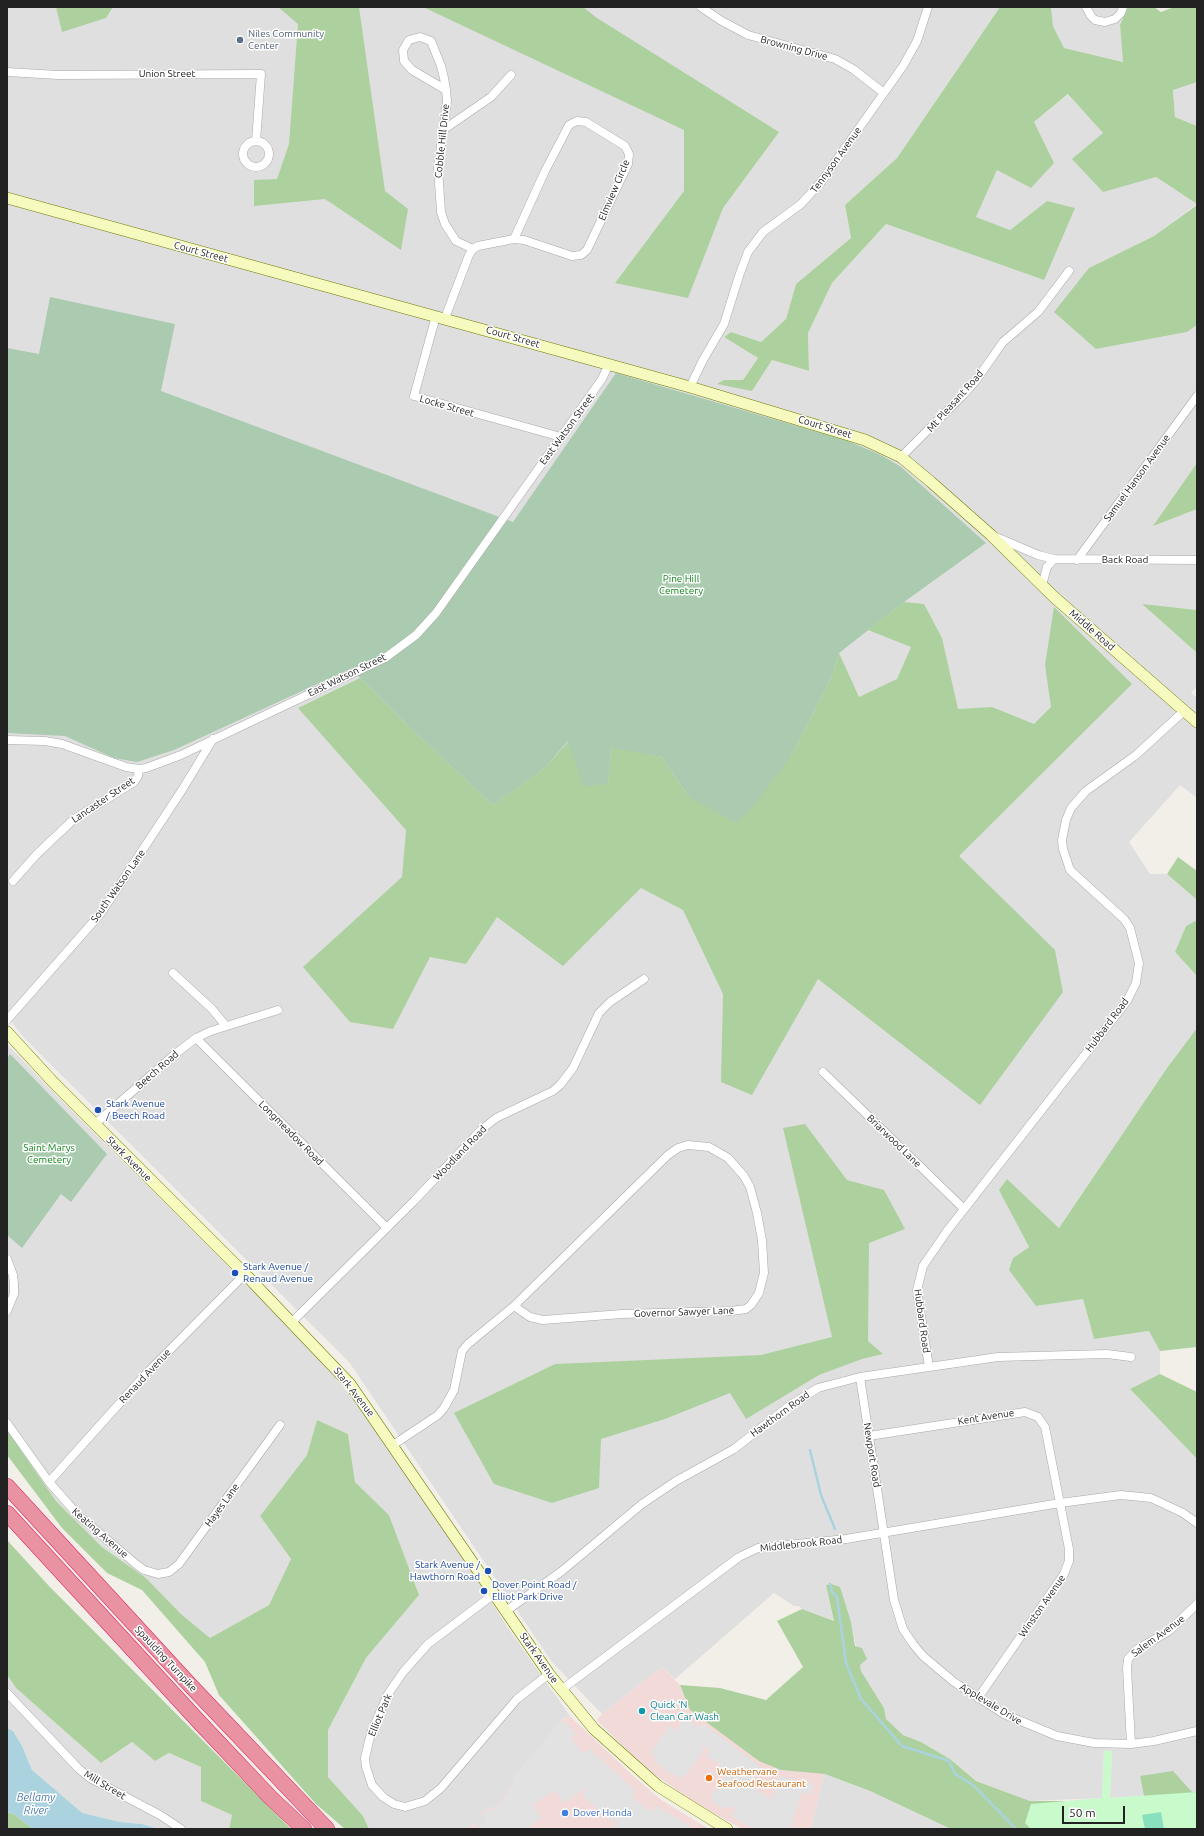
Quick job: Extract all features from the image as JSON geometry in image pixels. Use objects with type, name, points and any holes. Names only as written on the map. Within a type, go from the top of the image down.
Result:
[{"type":"highway","name":"Spaulding Turnpike","points":[[7,1486],[196,1691],[327,1829]]},
{"type":"highway","name":"Spaulding Turnpike","points":[[7,1513],[206,1729],[270,1797],[304,1829]]},
{"type":"street","name":"Browning Drive","points":[[701,7],[735,29],[755,38],[835,59],[853,69],[884,93]]},
{"type":"street","name":"Tennyson Avenue","points":[[690,387],[703,360],[724,324],[743,262],[755,241],[772,224],[791,212],[812,194],[910,54],[922,28],[928,7]]},
{"type":"street","points":[[1086,7],[1095,20],[1106,22],[1115,19],[1122,12],[1123,7]]},
{"type":"street","name":"Cobble Hill Drive","points":[[446,90],[412,70],[404,62],[403,50],[409,40],[420,37],[431,41],[441,66],[446,90],[446,113],[438,168],[441,212],[445,224],[456,241],[473,249]]},
{"type":"street","name":"Union Street","points":[[7,72],[58,76],[261,74],[256,141]]},
{"type":"street","points":[[443,130],[491,97],[511,75]]},
{"type":"street","name":"Elmview Circle","points":[[473,249],[486,244],[514,239],[524,240],[572,256],[581,255],[587,250],[596,233],[628,164],[629,154],[625,146],[586,122],[577,121],[569,125],[545,171],[514,239]]},
{"type":"street","name":"Court Street","points":[[7,198],[441,317],[690,387],[846,433],[884,448],[901,457],[991,535]]},
{"type":"street","points":[[441,317],[473,249]]},
{"type":"street","name":"Mt Pleasant Road","points":[[901,457],[963,395],[977,379],[1003,342],[1038,312],[1069,271]]},
{"type":"street","name":"Locke Street","points":[[441,317],[414,396],[561,437]]},
{"type":"street","name":"East Watson Street","points":[[7,740],[62,744],[126,767],[139,769],[154,766],[181,755],[385,658],[416,635],[436,613],[602,378],[608,364]]},
{"type":"street","name":"Samuel Hanson Avenue","points":[[1077,560],[1197,396]]},
{"type":"street","name":"Back Road","points":[[991,535],[1024,549],[1054,559],[1197,560]]},
{"type":"street","name":"Middle Road","points":[[991,535],[1042,585],[1197,722]]},
{"type":"street","points":[[1042,585],[1048,567],[1054,559]]},
{"type":"street","name":"Hubbard Road","points":[[929,1367],[918,1300],[918,1279],[928,1256],[1127,1001],[1136,983],[1139,963],[1130,928],[1124,919],[1070,870],[1063,849],[1062,830],[1071,808],[1086,791],[1136,755],[1184,711]]},
{"type":"street","name":"South Watson Lane","points":[[7,1020],[101,913],[159,826],[213,739]]},
{"type":"street","name":"Lancaster Street","points":[[13,881],[37,854],[74,819],[134,782],[138,776],[139,769]]},
{"type":"street","points":[[173,973],[212,1009],[226,1026]]},
{"type":"street","name":"Woodland Road","points":[[292,1322],[387,1228],[489,1123],[553,1091],[560,1085],[573,1068],[599,1013],[610,1002],[644,979]]},
{"type":"street","name":"Beech Road","points":[[95,1124],[174,1055],[196,1038],[226,1026],[278,1010]]},
{"type":"street","name":"Stark Avenue","points":[[7,1032],[95,1124],[292,1322],[350,1384],[549,1674],[594,1729],[658,1786],[727,1829]]},
{"type":"street","name":"Longmeadow Road","points":[[196,1038],[387,1228]]},
{"type":"street","name":"Briarwood Lane","points":[[823,1072],[964,1210]]},
{"type":"street","name":"Governor Sawyer Lane","points":[[393,1445],[438,1415],[444,1408],[454,1390],[462,1352],[468,1344],[514,1306],[629,1191],[668,1155],[678,1148],[698,1145],[709,1147],[728,1158],[744,1176],[750,1187],[762,1240],[764,1273],[759,1293],[752,1305],[746,1309],[731,1311],[608,1314],[543,1320],[530,1317],[514,1306]]},
{"type":"street","points":[[7,1259],[13,1274],[14,1284],[14,1294],[7,1311]]},
{"type":"street","name":"Renaud Avenue","points":[[49,1482],[144,1376],[245,1274]]},
{"type":"street","name":"Hawthorn Road","points":[[506,1611],[562,1571],[626,1515],[661,1490],[734,1449],[797,1400],[828,1384],[860,1377],[998,1357],[1107,1354],[1132,1357]]},
{"type":"street","name":"Newport Road","points":[[860,1377],[884,1533]]},
{"type":"street","name":"Kent Avenue","points":[[869,1436],[1017,1412],[1032,1413],[1042,1421],[1046,1432],[1060,1503]]},
{"type":"street","name":"Keating Avenue","points":[[7,1423],[49,1482],[84,1520],[137,1565],[144,1570],[158,1574]]},
{"type":"street","name":"Hayes Lane","points":[[158,1574],[168,1572],[179,1564],[280,1425]]},
{"type":"street","points":[[1060,1503],[1106,1496],[1141,1496],[1170,1506],[1197,1523]]},
{"type":"street","name":"Middlebrook Road","points":[[561,1690],[739,1556],[749,1551],[778,1545],[846,1539],[1060,1503]]},
{"type":"street","name":"Winston Avenue","points":[[978,1698],[1067,1568],[1070,1555],[1060,1503]]},
{"type":"street","name":"Applevale Drive","points":[[884,1533],[894,1600],[903,1629],[923,1656],[954,1682],[978,1698],[1022,1723],[1057,1736],[1094,1743],[1131,1744],[1154,1741],[1197,1731]]},
{"type":"street","name":"Elliot Park","points":[[494,1594],[428,1644],[404,1671],[388,1694],[371,1733],[365,1758],[366,1767],[372,1785],[384,1797],[394,1804],[405,1807],[425,1800],[441,1788],[517,1699],[549,1674]]},
{"type":"street","name":"Salem Avenue","points":[[1131,1744],[1127,1668],[1128,1658],[1136,1650],[1169,1631],[1197,1604]]},
{"type":"street","name":"Mill Street","points":[[7,1693],[84,1774],[160,1815],[181,1829]]},
{"type":"shaded area","points":[[7,7],[1000,7],[897,158],[845,205],[851,238],[796,284],[786,319],[761,342],[731,332],[724,337],[758,358],[743,380],[724,380],[752,391],[772,360],[809,371],[808,333],[832,283],[886,224],[1044,280],[1047,201],[1010,230],[976,217],[997,170],[1034,122],[1069,94],[1103,133],[1156,177],[1197,204],[1154,236],[1089,268],[1096,349],[1187,332],[1197,325],[1197,610],[1143,605],[1197,653],[1197,686],[1191,693],[1197,698],[1197,798],[1180,785],[1129,842],[1150,874],[1167,874],[1197,900],[1197,920],[1186,926],[1175,952],[1197,976],[1197,1028],[1167,1068],[1059,1228],[1007,1179],[1000,1190],[1029,1247],[1013,1258],[1036,1306],[1083,1299],[1094,1339],[1150,1331],[1160,1351],[1160,1374],[1130,1389],[1197,1459],[1197,1792],[1192,1792],[1140,1776],[1144,1796],[1110,1798],[1112,1751],[1104,1751],[1102,1798],[1030,1801],[976,1781],[950,1759],[921,1742],[903,1735],[886,1719],[884,1708],[861,1671],[851,1622],[831,1584],[826,1585],[834,1621],[802,1609],[799,1606],[794,1606],[774,1593],[675,1679],[662,1667],[602,1714],[552,1662],[349,1362],[25,1039],[7,1016]]},
{"type":"shaded area","points":[[1051,7],[1128,7],[1120,25],[1124,62],[1064,48],[1053,26]]},
{"type":"shaded area","points":[[1197,82],[1197,126],[1175,117],[1173,89]]},
{"type":"shaded area","points":[[7,1044],[51,1090],[304,1342],[354,1400],[454,1543],[508,1628],[570,1716],[563,1719],[514,1777],[514,1785],[496,1807],[486,1809],[482,1814],[488,1819],[479,1828],[474,1824],[469,1829],[369,1829],[363,1816],[328,1777],[328,1730],[366,1658],[419,1595],[389,1515],[355,1482],[348,1434],[317,1421],[307,1455],[260,1516],[291,1559],[269,1605],[210,1638],[181,1614],[146,1578],[102,1547],[56,1501],[7,1430]]},
{"type":"shaded area","points":[[662,1667],[680,1685],[690,1710],[781,1770],[824,1773],[811,1829],[742,1829],[692,1801],[641,1765],[597,1720],[602,1714]]},
{"type":"shaded area","points":[[7,1675],[16,1688],[101,1763],[132,1742],[155,1761],[169,1753],[201,1767],[201,1801],[232,1815],[229,1829],[158,1829],[142,1824],[120,1822],[82,1814],[32,1770],[22,1746],[13,1731],[7,1728]]},
{"type":"shaded area","points":[[570,1716],[630,1773],[660,1799],[709,1829],[469,1829],[474,1824],[479,1828],[487,1819],[482,1814],[486,1809],[496,1807],[514,1785],[513,1777],[563,1719]]},
{"type":"shaded area","points":[[684,1718],[700,1728],[704,1724],[760,1767],[749,1786],[772,1799],[779,1776],[814,1785],[811,1794],[802,1792],[790,1829],[753,1829],[731,1816],[736,1807],[722,1808],[714,1803],[711,1796],[729,1772],[706,1755],[710,1752],[704,1745],[702,1747],[703,1751],[682,1780],[681,1777],[671,1774],[656,1762],[652,1751],[670,1725],[675,1732]]},
{"type":"shaded area","points":[[561,1722],[565,1722],[575,1733],[571,1738],[582,1752],[585,1753],[589,1749],[635,1790],[632,1797],[650,1811],[653,1811],[656,1806],[694,1829],[613,1829],[619,1820],[617,1819],[613,1823],[582,1795],[586,1791],[584,1789],[564,1803],[555,1790],[533,1805],[542,1818],[527,1829],[478,1829],[487,1819],[483,1815],[487,1810],[495,1809],[514,1787],[513,1777]]},
{"type":"shaded area","points":[[824,1773],[870,1791],[951,1829],[811,1829]]},
{"type":"green space","points":[[56,7],[113,7],[106,18],[62,32]]},
{"type":"green space","points":[[278,7],[359,7],[385,191],[408,209],[401,250],[325,199],[254,206],[254,180],[277,179],[289,144],[298,24]]},
{"type":"green space","points":[[423,7],[583,7],[597,18],[779,132],[723,208],[688,298],[615,283],[684,191],[684,130]]},
{"type":"green space","points":[[1000,7],[1051,7],[1053,26],[1064,48],[1123,62],[1120,25],[1128,7],[1154,7],[1161,12],[1174,7],[1197,7],[1197,82],[1173,90],[1175,117],[1197,126],[1197,204],[1156,177],[1103,192],[1072,159],[1103,133],[1068,94],[1034,122],[1054,163],[1031,188],[997,170],[976,217],[1010,230],[1047,201],[1075,208],[1044,280],[886,224],[832,283],[808,333],[809,371],[772,360],[752,391],[717,384],[724,380],[743,380],[758,358],[724,337],[731,332],[761,342],[786,319],[796,284],[851,238],[845,205],[897,158]]},
{"type":"green space","points":[[1197,205],[1197,325],[1187,332],[1096,349],[1054,312],[1089,268],[1154,236]]},
{"type":"green space","name":"Pine Hill Cemetery","points":[[50,297],[175,324],[161,391],[513,522],[616,373],[848,441],[881,455],[901,467],[986,543],[904,602],[839,653],[830,680],[791,756],[755,804],[736,823],[689,797],[662,757],[611,748],[608,784],[583,786],[568,741],[544,769],[493,805],[406,724],[352,668],[174,750],[137,762],[114,758],[65,736],[7,733],[7,348],[39,354]]},
{"type":"green space","points":[[1197,463],[1197,509],[1153,526]]},
{"type":"green space","points":[[904,602],[924,604],[942,638],[958,709],[992,707],[1034,724],[1051,707],[1045,665],[1054,607],[1132,684],[959,856],[1055,950],[1063,992],[980,1105],[818,979],[752,1095],[721,1082],[723,994],[683,910],[641,888],[563,966],[497,917],[466,964],[430,957],[393,1029],[350,1022],[303,967],[402,877],[406,830],[298,708],[360,678],[406,724],[493,805],[544,769],[569,741],[608,783],[611,747],[662,757],[689,797],[791,756],[830,680],[839,653],[859,697],[897,679],[911,647],[868,630]]},
{"type":"green space","points":[[1142,604],[1197,610],[1197,653]]},
{"type":"green space","points":[[1178,857],[1197,871],[1197,900],[1167,874]]},
{"type":"green space","points":[[1197,920],[1197,976],[1175,952],[1186,926]]},
{"type":"green space","points":[[1197,1028],[1197,1347],[1160,1351],[1149,1331],[1094,1339],[1083,1299],[1036,1306],[1009,1270],[1013,1258],[1029,1247],[999,1190],[1007,1179],[1059,1228],[1167,1068]]},
{"type":"green space","name":"Saint Marys Cemetery","points":[[10,1054],[107,1154],[71,1202],[61,1194],[22,1248],[7,1235],[7,1058]]},
{"type":"green space","points":[[805,1124],[847,1180],[884,1190],[905,1229],[869,1243],[868,1341],[883,1354],[862,1359],[819,1375],[746,1419],[730,1393],[665,1419],[601,1439],[599,1488],[552,1503],[494,1484],[454,1413],[555,1364],[761,1355],[832,1337],[783,1128]]},
{"type":"green space","points":[[1160,1374],[1197,1392],[1197,1459],[1130,1389]]},
{"type":"green space","points":[[317,1420],[348,1434],[355,1482],[389,1515],[419,1595],[366,1658],[328,1730],[328,1777],[363,1816],[369,1829],[345,1829],[316,1804],[219,1695],[205,1662],[142,1590],[107,1573],[62,1528],[7,1455],[7,1430],[56,1501],[102,1547],[146,1578],[181,1614],[210,1638],[269,1605],[291,1559],[260,1516],[307,1455]]},
{"type":"green space","points":[[7,1540],[49,1586],[291,1829],[229,1829],[232,1815],[201,1801],[201,1767],[169,1753],[155,1761],[132,1742],[101,1763],[16,1688],[7,1675]]},
{"type":"green space","points":[[831,1584],[840,1587],[851,1622],[855,1646],[862,1648],[867,1659],[860,1665],[861,1671],[884,1708],[886,1719],[903,1735],[921,1742],[950,1759],[976,1781],[1030,1801],[1064,1801],[1072,1829],[951,1829],[870,1791],[825,1774],[781,1770],[759,1761],[690,1710],[680,1685],[720,1688],[766,1700],[803,1667],[777,1621],[802,1609],[834,1621],[826,1585]]},
{"type":"green space","points":[[1104,1751],[1112,1751],[1110,1798],[1197,1792],[1197,1829],[1031,1829],[1025,1823],[1031,1804],[1102,1798]]},
{"type":"green space","points":[[1173,1771],[1192,1792],[1197,1792],[1197,1829],[1193,1818],[1144,1796],[1140,1776]]},
{"type":"green space","points":[[7,1812],[14,1814],[33,1829],[7,1829]]},
{"type":"green space","points":[[1161,1812],[1164,1829],[1145,1829],[1142,1815]]},
{"type":"water","name":"Bellamy River","points":[[7,1728],[13,1731],[22,1746],[32,1770],[82,1813],[120,1822],[142,1824],[158,1829],[33,1829],[14,1814],[7,1812]]},
{"type":"waterway","points":[[810,1450],[821,1495],[835,1529]]},
{"type":"waterway","points":[[830,1584],[832,1592],[837,1597],[846,1663],[861,1699],[902,1746],[949,1761],[955,1774],[973,1785],[1016,1829]]},
{"type":"place","name":"Niles Community Center","points":[[240,40]]},
{"type":"place","name":"Stark Avenue / Beech Road","points":[[98,1110]]},
{"type":"place","name":"Stark Avenue / Renaud Avenue","points":[[235,1273]]},
{"type":"place","name":"Stark Avenue / Hawthorn Road","points":[[488,1571]]},
{"type":"place","name":"Dover Point Road / Elliot Park Drive","points":[[484,1591]]},
{"type":"place","name":"Quick 'N Clean Car Wash","points":[[642,1711]]},
{"type":"place","name":"Weathervane Seafood Restaurant","points":[[709,1778]]},
{"type":"place","name":"Dover Honda","points":[[565,1813]]}]
